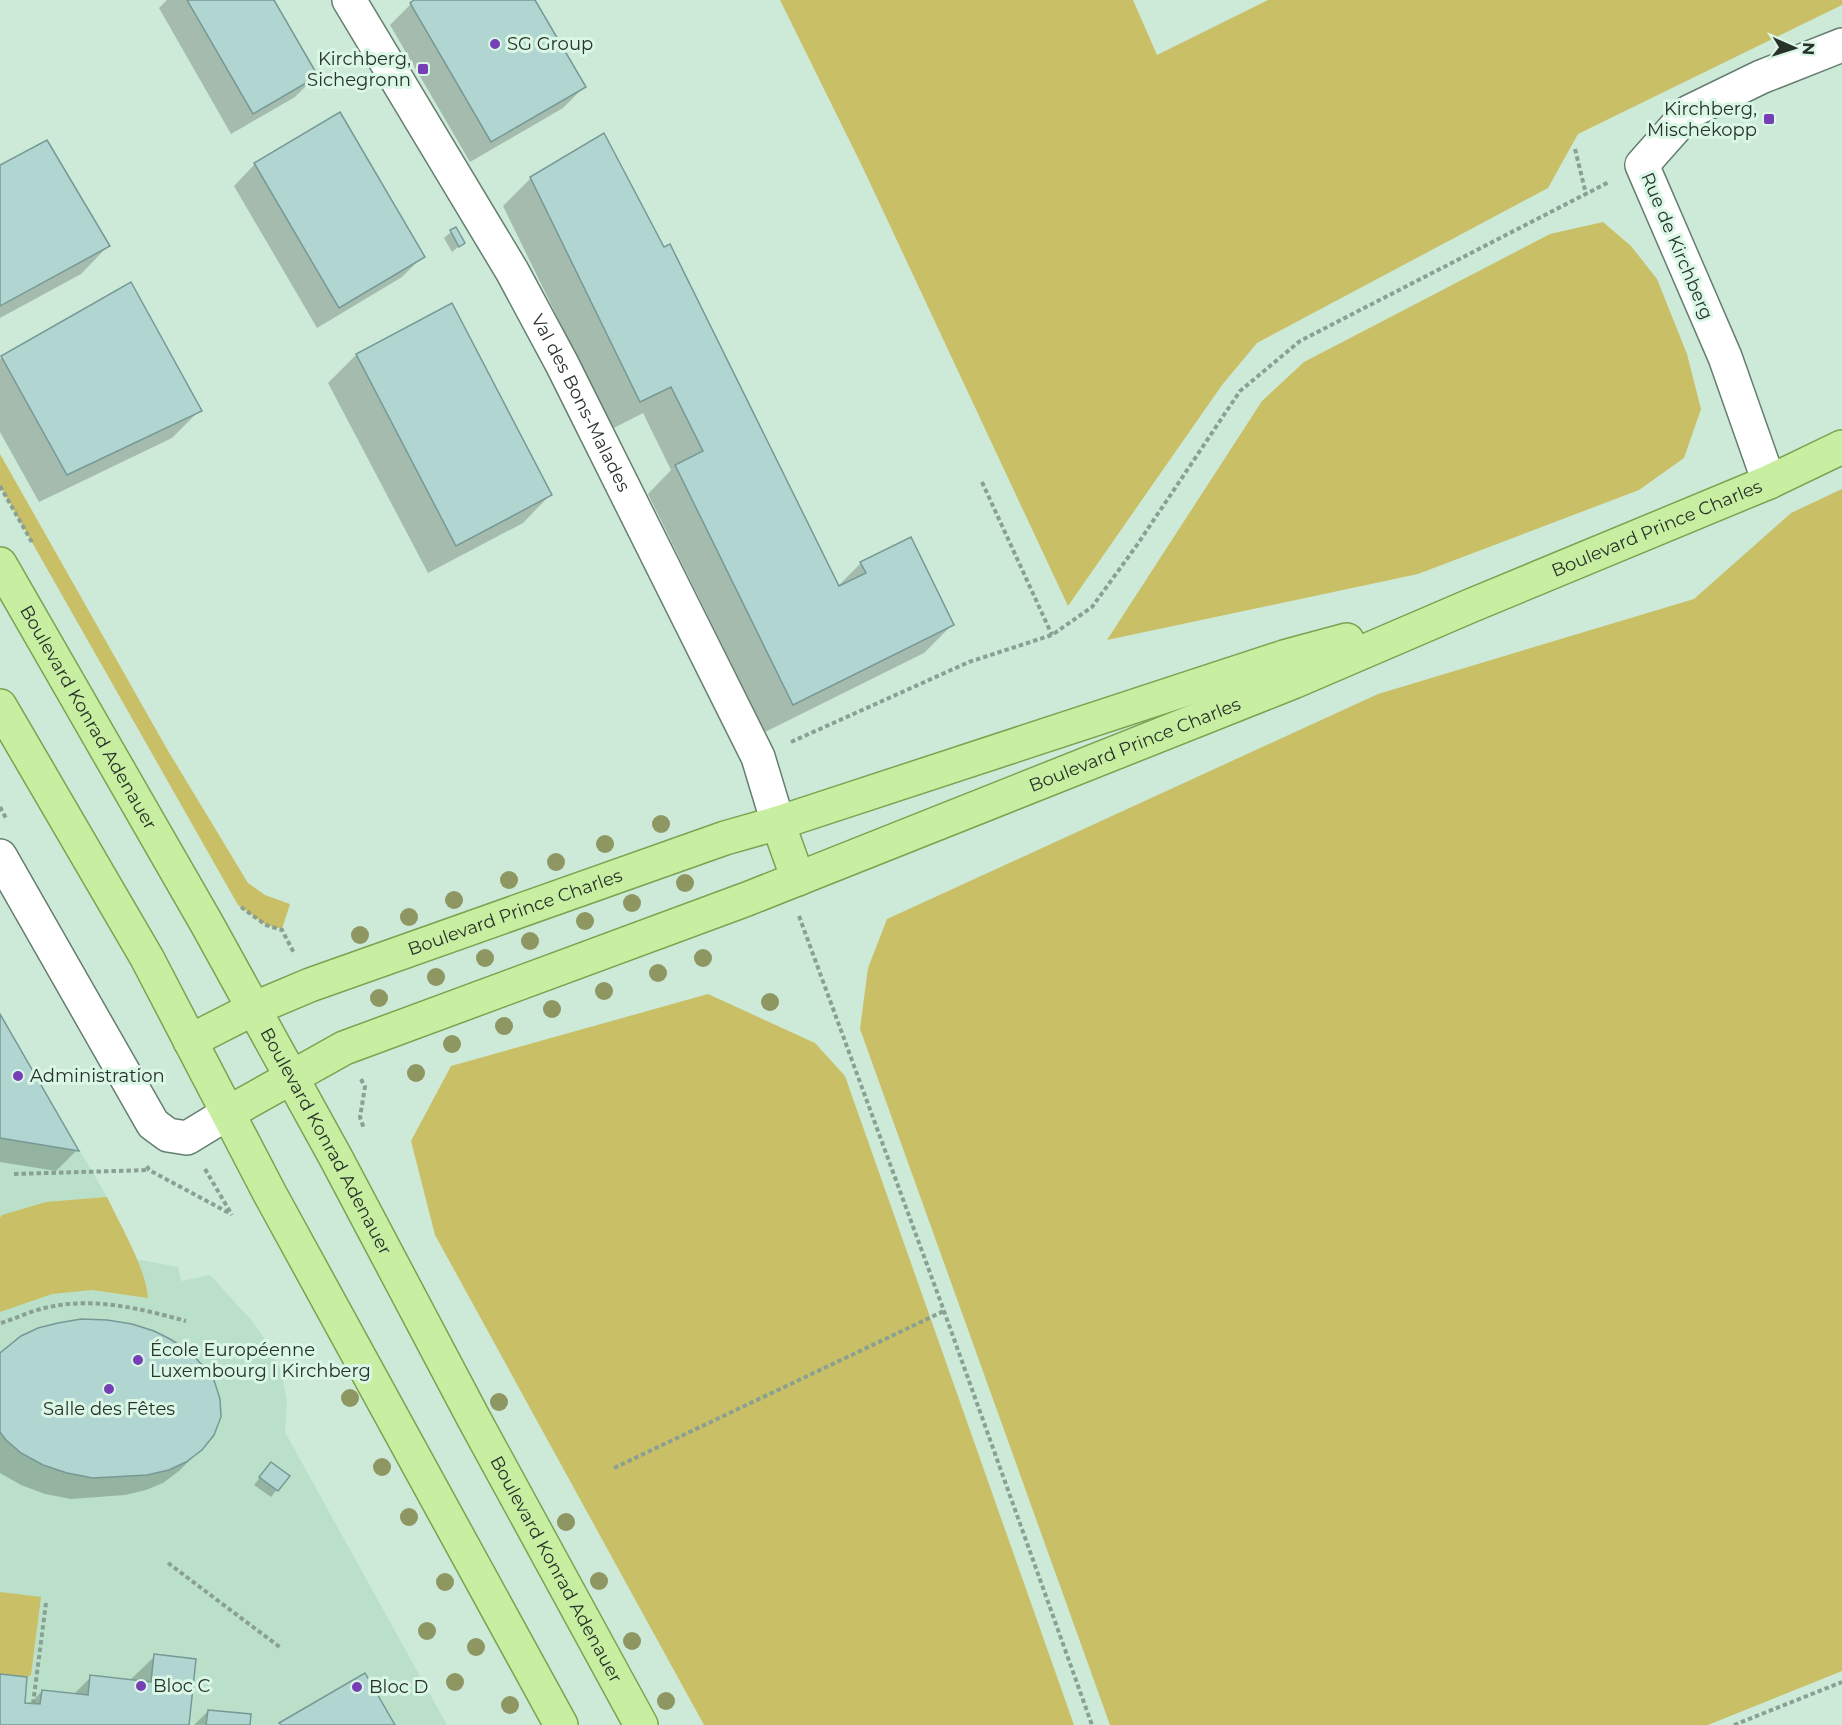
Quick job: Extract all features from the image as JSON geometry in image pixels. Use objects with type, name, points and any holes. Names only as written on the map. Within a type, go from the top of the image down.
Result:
[{"type":"main road","name":"Boulevard Prince Charles","points":[[228,1113],[344,1048],[798,879],[1293,682],[1769,482],[1842,447]]},
{"type":"main road","name":"Boulevard Konrad Adenauer","points":[[0,564],[207,924],[641,1725]]},
{"type":"main road","name":"Boulevard Prince Charles","points":[[190,1041],[253,1009],[310,985],[725,838],[778,823],[1284,657],[1470,606]]},
{"type":"main road","points":[[0,706],[147,958],[270,1194],[561,1725]]},
{"type":"main road","points":[[778,823],[798,879]]},
{"type":"street","name":"Val des Bons-Malades","points":[[349,0],[512,271],[562,364],[758,757],[778,823]]},
{"type":"street","name":"Rue de Kirchberg","points":[[1769,482],[1725,357],[1642,165],[1689,112],[1761,77],[1842,45]]},
{"type":"street","points":[[0,856],[153,1124],[168,1135],[187,1138],[228,1113]]},
{"type":"path","points":[[1575,149],[1586,194]]},
{"type":"path","points":[[758,757],[969,663],[1052,634],[1092,607],[1137,545],[1240,391],[1300,341],[1642,165]]},
{"type":"path","points":[[982,482],[1052,634]]},
{"type":"path","points":[[798,879],[798,912],[945,1311],[1092,1725]]},
{"type":"path","points":[[14,1174],[149,1170]]},
{"type":"path","points":[[1,1323],[49,1307],[91,1302],[144,1310],[186,1321]]},
{"type":"path","points":[[614,1468],[945,1311]]},
{"type":"path","points":[[168,1563],[281,1647]]},
{"type":"path","points":[[33,1704],[46,1603]]},
{"type":"path","points":[[1734,1725],[1842,1682]]},
{"type":"shaded area","points":[[780,0],[1133,0],[1157,55],[1268,0],[1842,0],[1842,5],[1578,134],[1548,188],[1257,343],[1222,385],[1068,606],[863,168]]},
{"type":"shaded area","points":[[1603,222],[1631,246],[1657,279],[1687,354],[1701,409],[1684,458],[1639,490],[1418,574],[1107,640],[1262,401],[1304,362],[1550,234]]},
{"type":"shaded area","points":[[0,454],[167,749],[248,883],[265,895],[290,904],[282,929],[266,925],[238,905],[0,486]]},
{"type":"shaded area","points":[[1842,489],[1842,1671],[1708,1725],[1110,1725],[860,1029],[868,968],[887,919],[1378,694],[1694,599],[1791,513]]},
{"type":"shaded area","points":[[708,994],[815,1043],[845,1076],[1074,1725],[704,1725],[435,1235],[411,1141],[451,1066]]},
{"type":"shaded area","name":"École Européenne Luxembourg I Kirchberg","points":[[0,1014],[107,1197],[136,1259],[178,1267],[181,1281],[210,1275],[253,1322],[270,1347],[282,1373],[287,1402],[285,1432],[447,1725],[0,1725]]},
{"type":"shaded area","points":[[107,1197],[138,1260],[148,1298],[92,1290],[52,1294],[0,1312],[0,1218],[2,1215],[46,1202]]},
{"type":"shaded area","points":[[0,1592],[41,1597],[31,1675],[27,1677],[0,1674]]},
{"type":"building","points":[[187,0],[274,0],[318,76],[253,114]]},
{"type":"building","points":[[414,0],[535,0],[586,87],[491,142],[410,3]]},
{"type":"building","points":[[340,112],[425,257],[339,308],[254,163]]},
{"type":"building","points":[[604,133],[664,247],[670,244],[839,586],[866,573],[860,562],[911,537],[954,625],[793,705],[675,465],[703,451],[671,387],[640,402],[530,177]]},
{"type":"building","points":[[47,140],[110,246],[0,306],[0,165]]},
{"type":"building","points":[[456,227],[465,243],[459,247],[450,230]]},
{"type":"building","points":[[131,282],[202,411],[67,475],[1,356]]},
{"type":"building","points":[[452,303],[552,495],[456,546],[356,354]]},
{"type":"building","name":"Administration","points":[[0,1014],[79,1151],[0,1138]]},
{"type":"building","name":"Salle des Fêtes","points":[[81,1319],[132,1324],[154,1331],[189,1351],[203,1366],[214,1380],[220,1399],[221,1417],[214,1435],[202,1450],[186,1462],[169,1470],[147,1475],[93,1478],[43,1465],[21,1453],[6,1440],[0,1432],[0,1353],[21,1336],[38,1328]]},
{"type":"building","points":[[271,1462],[290,1476],[278,1491],[259,1477]]},
{"type":"building","name":"Bloc C","points":[[154,1654],[196,1659],[189,1725],[0,1725],[0,1674],[27,1677],[25,1703],[40,1704],[42,1690],[88,1695],[90,1675],[151,1682]]},
{"type":"building","name":"Bloc D","points":[[365,1673],[395,1725],[281,1725],[279,1723]]},
{"type":"building","name":"Bloc C","points":[[208,1710],[251,1714],[250,1725],[206,1725]]},
{"type":"place","name":"SG Group","points":[[495,44]]},
{"type":"place","name":"Kirchberg, Sichegronn","points":[[423,69]]},
{"type":"place","name":"Kirchberg, Mischekopp","points":[[1769,119]]},
{"type":"place","name":"Administration","points":[[18,1076]]},
{"type":"place","name":"École Européenne Luxembourg I Kirchberg","points":[[138,1360]]},
{"type":"place","name":"Salle des Fêtes","points":[[109,1389]]},
{"type":"place","name":"Bloc C","points":[[141,1686]]},
{"type":"place","name":"Bloc D","points":[[357,1687]]}]
